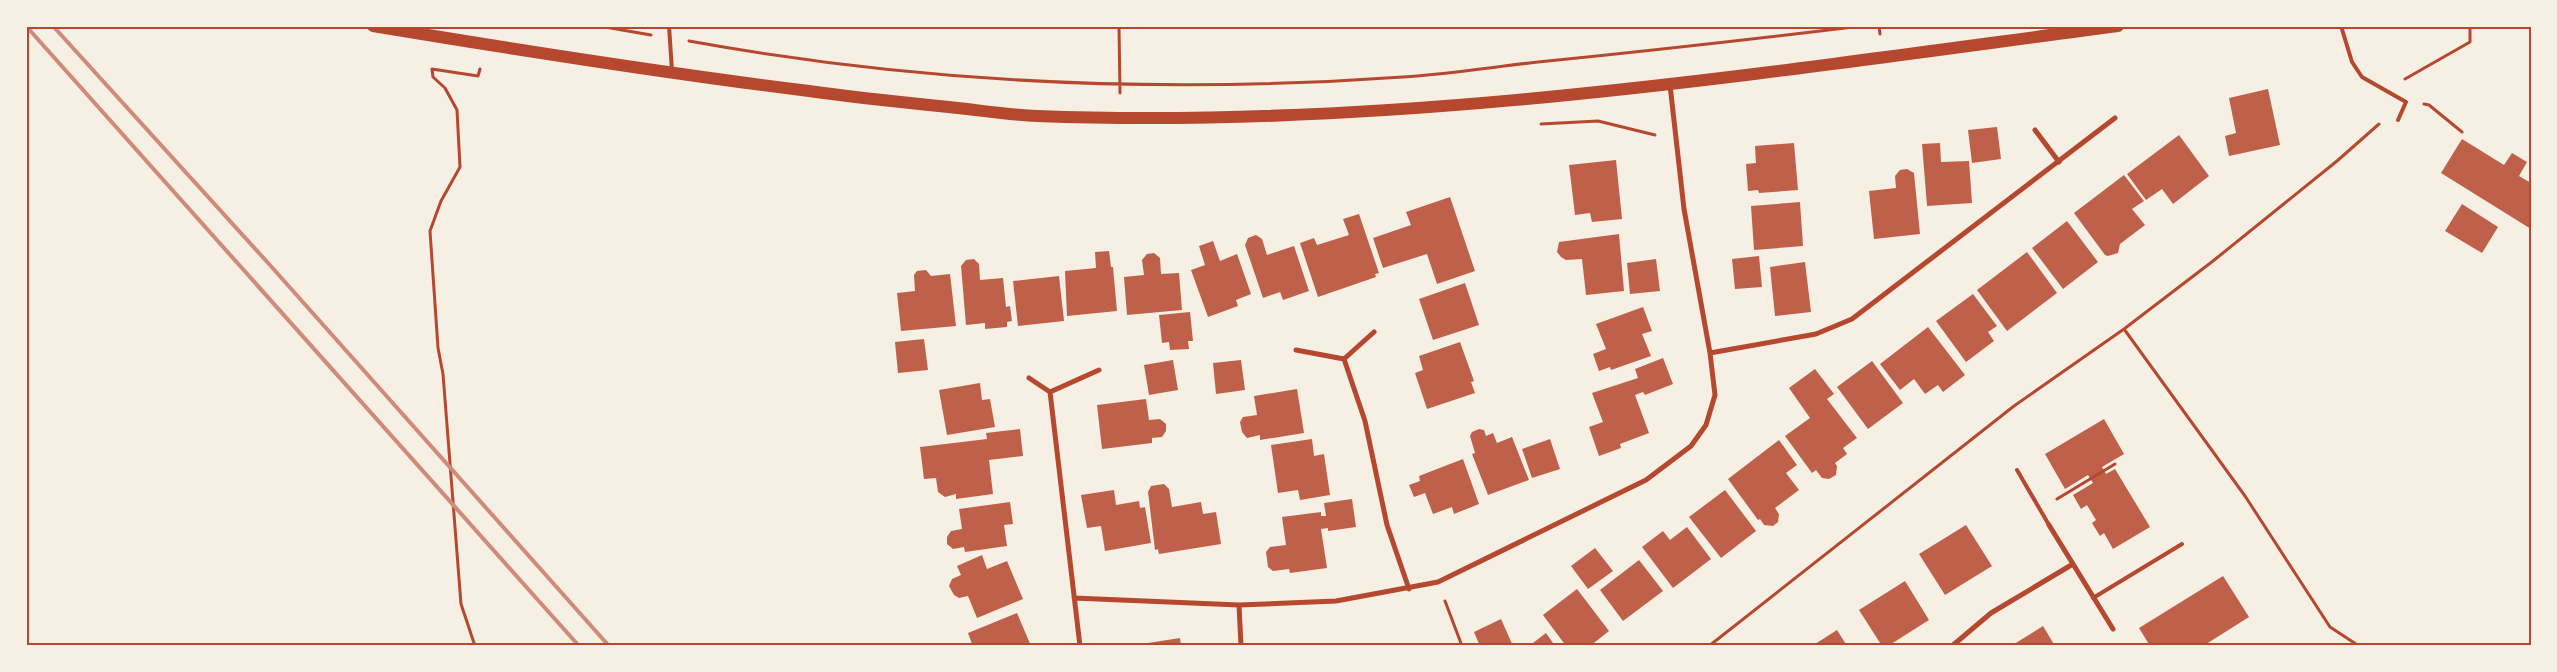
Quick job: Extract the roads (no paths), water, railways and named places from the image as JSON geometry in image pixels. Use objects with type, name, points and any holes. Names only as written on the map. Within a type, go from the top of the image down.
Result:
[{"type":"main road","points":[[373,26],[672,74],[847,96],[1033,116],[1199,118],[1351,112],[1517,99],[1670,82],[2118,26]]},
{"type":"street","points":[[1074,598],[1239,605],[1336,601],[1409,589],[1438,582],[1646,480],[1691,446],[1706,424],[1714,395],[1710,353],[1684,209],[1670,82]]},
{"type":"street","points":[[1710,353],[1816,334],[1852,319],[2115,118]]},
{"type":"street","points":[[2035,130],[2058,162]]},
{"type":"street","points":[[1344,360],[1374,332]]},
{"type":"street","points":[[1296,350],[1344,360]]},
{"type":"street","points":[[1344,360],[1365,421],[1387,525],[1409,589]]},
{"type":"street","points":[[1050,392],[1099,370]]},
{"type":"street","points":[[1029,378],[1050,392],[1080,646]]},
{"type":"street","points":[[2049,525],[2113,629]]},
{"type":"street","points":[[1952,646],[1991,613],[2073,564]]},
{"type":"street","points":[[1239,605],[1241,646]]},
{"type":"lane","points":[[669,26],[672,74]]},
{"type":"lane","points":[[2341,26],[2352,62],[2362,77],[2406,102],[2398,120]]},
{"type":"lane","points":[[2017,470],[2049,525]]},
{"type":"lane","points":[[2093,598],[2182,544]]},
{"type":"railway","points":[[26,26],[579,646]]},
{"type":"railway","points":[[53,26],[269,264],[609,646]]}]
